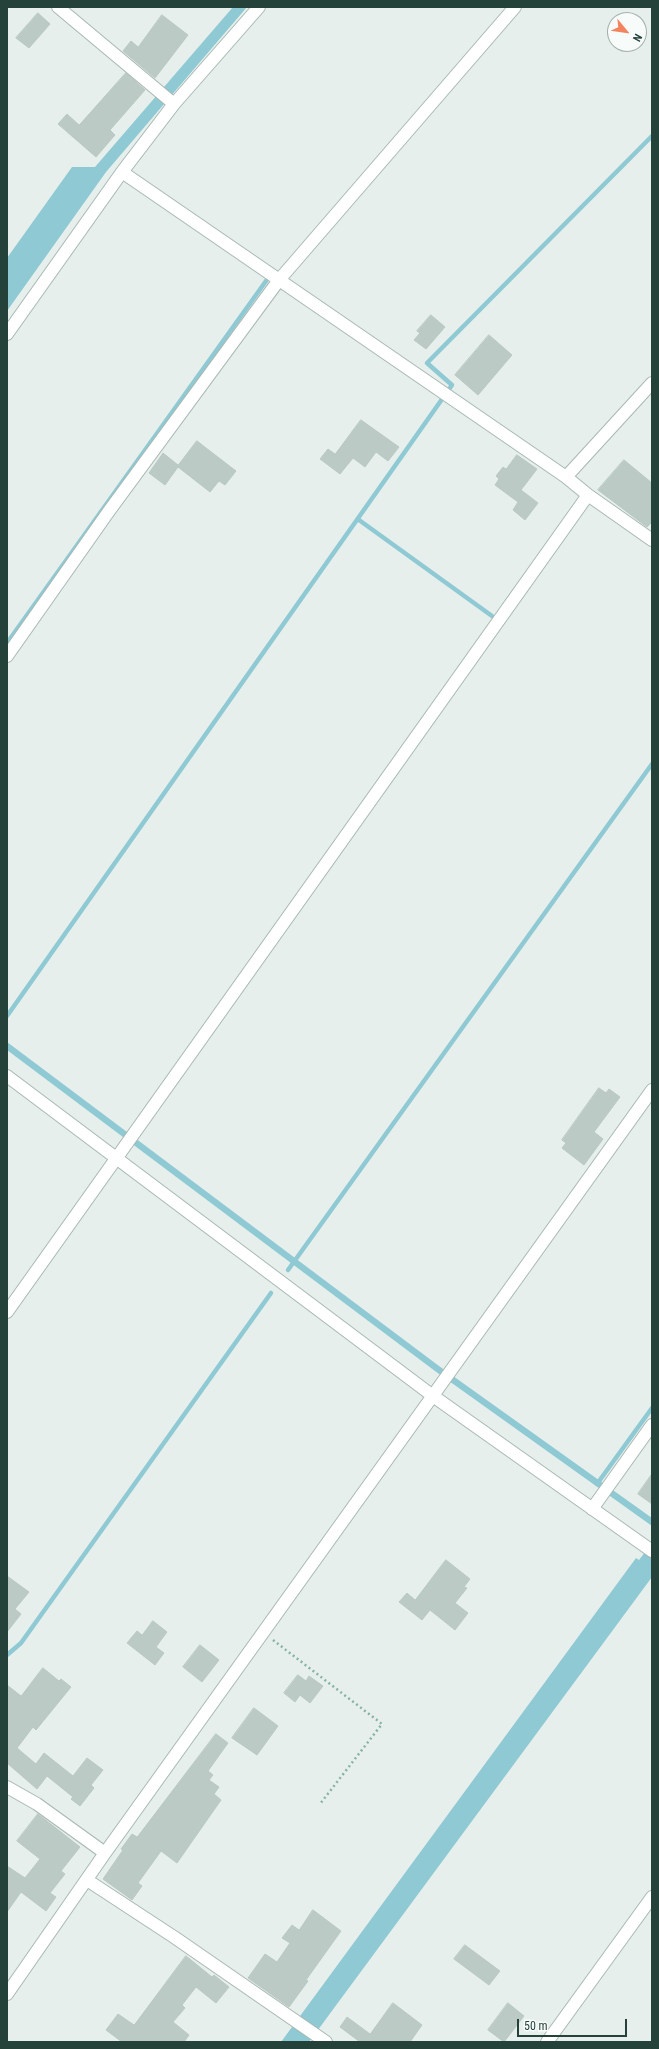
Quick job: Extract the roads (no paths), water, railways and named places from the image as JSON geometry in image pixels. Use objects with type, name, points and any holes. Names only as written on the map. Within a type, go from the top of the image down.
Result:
[{"type":"street","points":[[58,7],[171,102]]},
{"type":"street","points":[[7,334],[171,102],[259,7]]},
{"type":"street","points":[[7,656],[110,511],[279,280],[515,7]]},
{"type":"street","points":[[122,172],[566,477],[588,496],[652,540]]},
{"type":"street","points":[[566,477],[652,383]]},
{"type":"street","points":[[7,1312],[588,496]]},
{"type":"street","points":[[7,1076],[433,1396],[649,1549]]},
{"type":"street","points":[[7,1994],[105,1853],[652,1090]]},
{"type":"street","points":[[592,1509],[652,1425]]},
{"type":"street","points":[[7,1787],[37,1804],[105,1853]]},
{"type":"street","points":[[87,1880],[174,1937],[322,2039]]},
{"type":"street","points":[[547,2042],[652,1897]]},
{"type":"water","points":[[233,7],[247,7],[106,172],[7,311],[7,258],[72,167],[95,167]]},
{"type":"water","points":[[7,1042],[439,1366],[652,1518],[652,1526],[435,1371],[7,1050]]},
{"type":"water","points":[[652,1543],[652,1577],[309,2042],[281,2042],[636,1558],[639,1560]]},
{"type":"waterway","points":[[7,1016],[452,385],[427,363],[652,136]]},
{"type":"waterway","points":[[7,643],[266,281]]},
{"type":"waterway","points":[[359,520],[492,616]]},
{"type":"waterway","points":[[288,1270],[652,764]]},
{"type":"waterway","points":[[7,1655],[21,1643],[271,1293]]},
{"type":"waterway","points":[[597,1484],[652,1408]]}]
